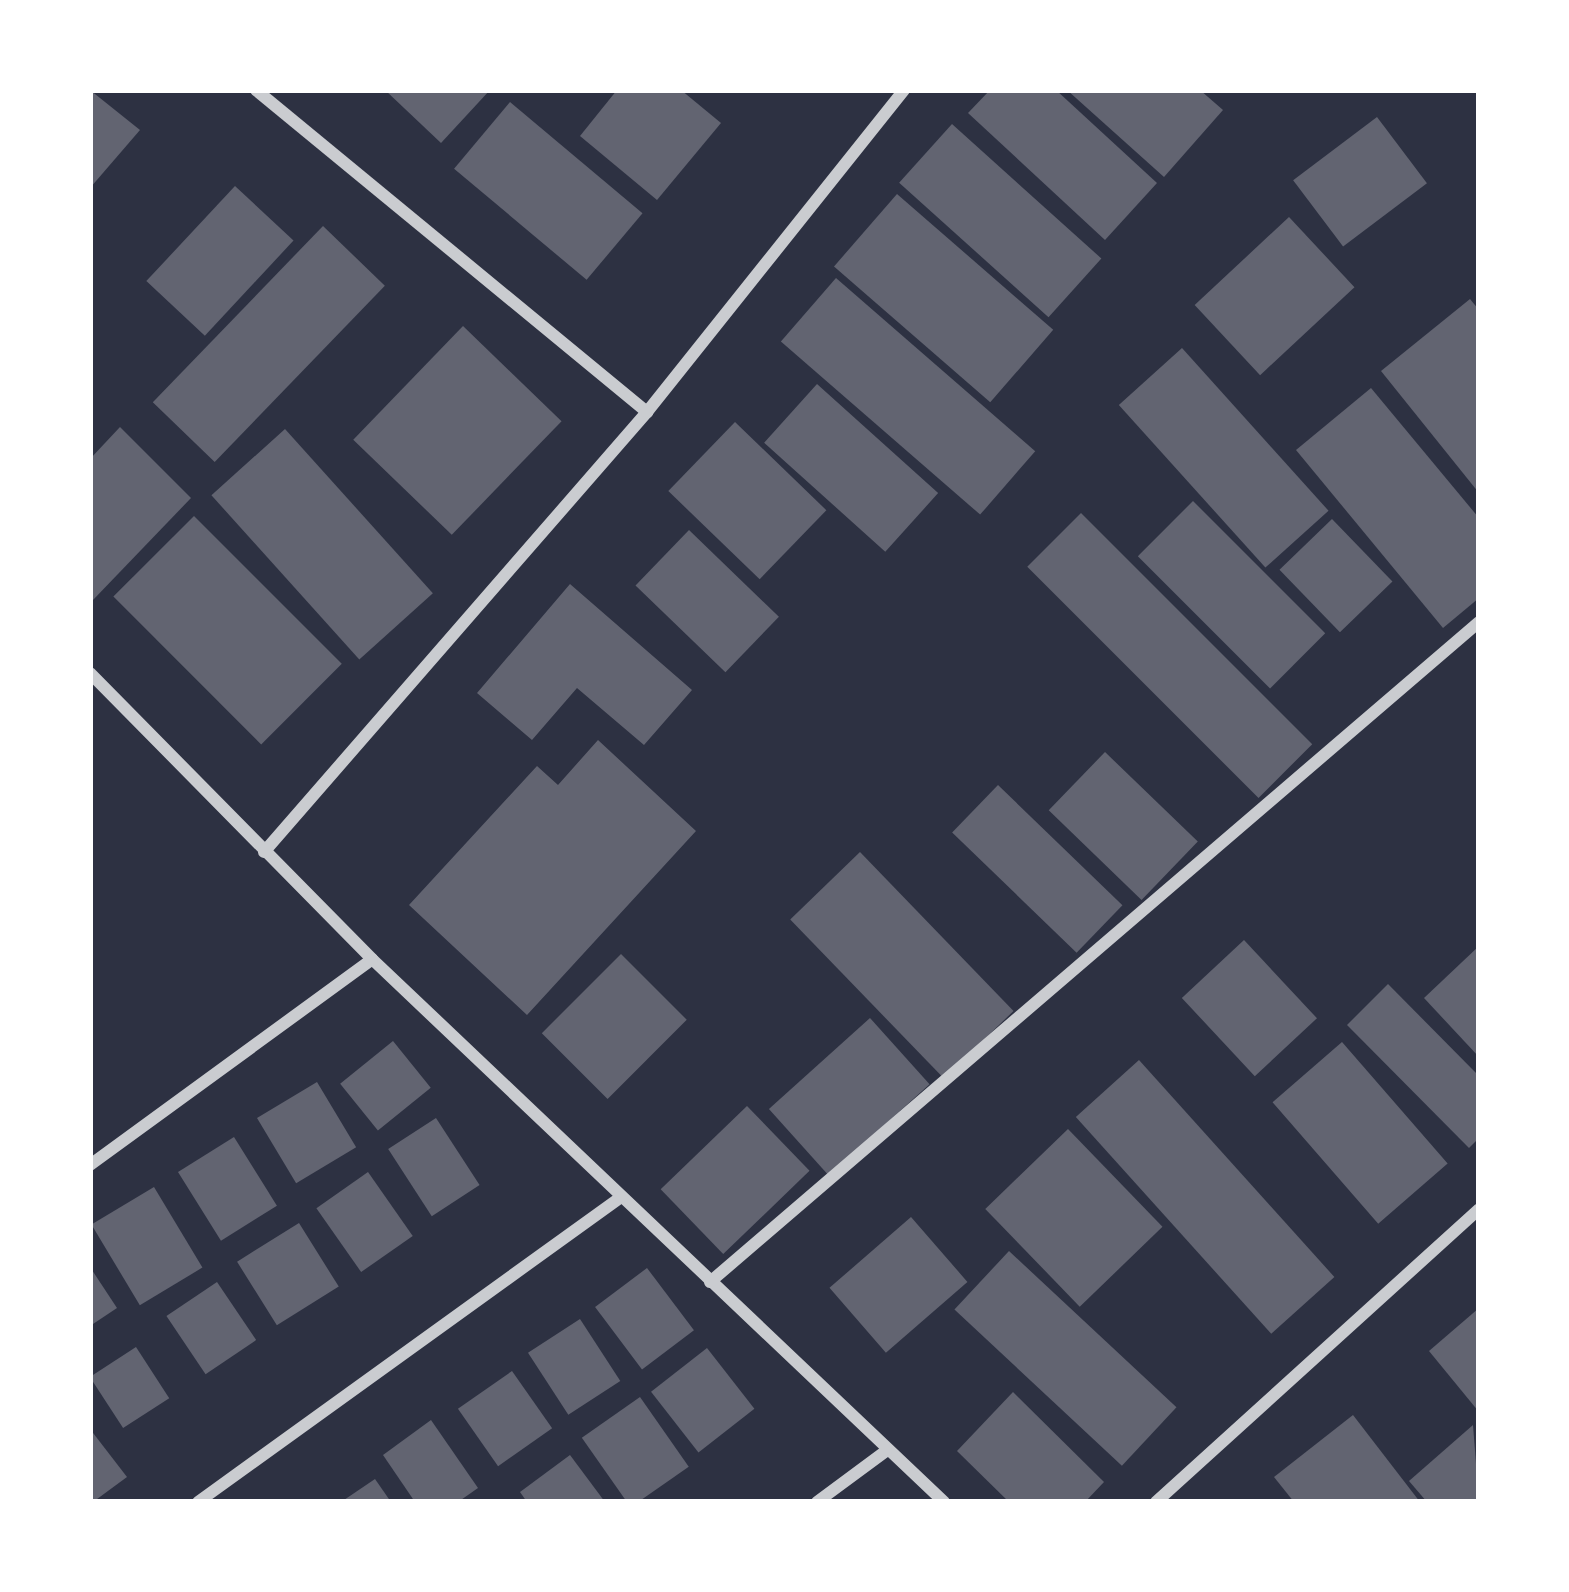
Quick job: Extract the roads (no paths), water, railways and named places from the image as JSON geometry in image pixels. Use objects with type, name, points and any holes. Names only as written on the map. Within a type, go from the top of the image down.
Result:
[{"type":"street","points":[[256,90],[647,412]]},
{"type":"street","points":[[264,852],[647,412],[904,90]]},
{"type":"street","points":[[710,1282],[1479,622]]},
{"type":"street","points":[[90,673],[372,958],[944,1502]]},
{"type":"street","points":[[90,1165],[372,958]]},
{"type":"street","points":[[198,1502],[621,1197]]},
{"type":"street","points":[[1156,1502],[1479,1210]]},
{"type":"street","points":[[818,1502],[886,1451]]}]
